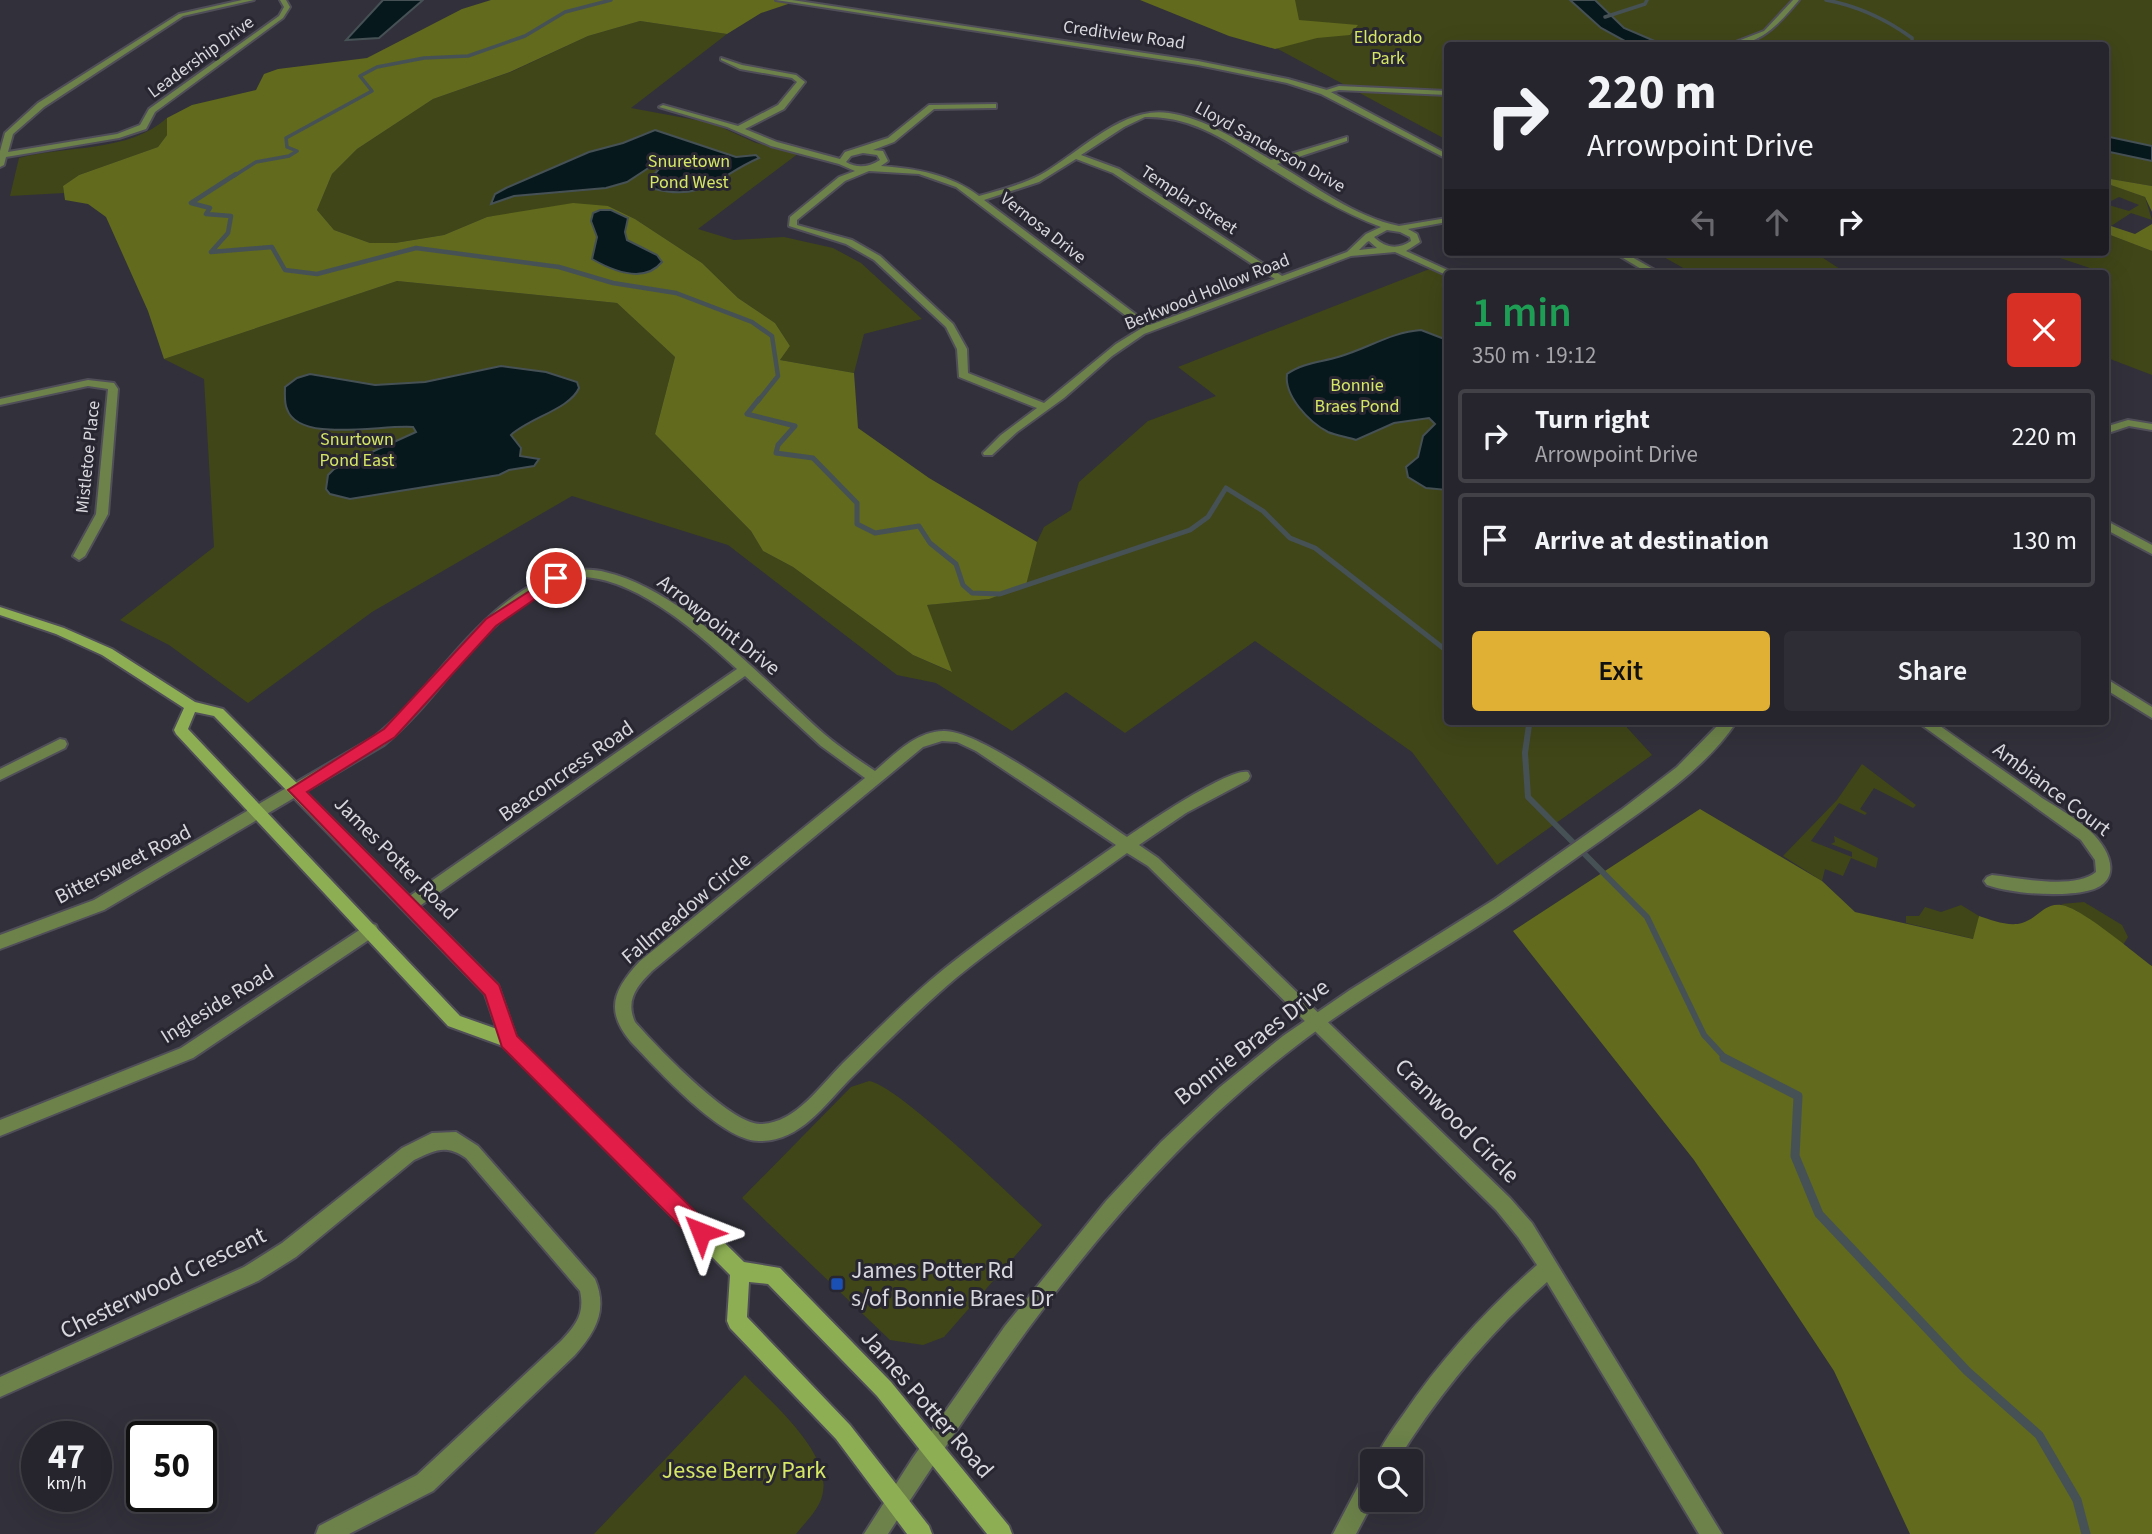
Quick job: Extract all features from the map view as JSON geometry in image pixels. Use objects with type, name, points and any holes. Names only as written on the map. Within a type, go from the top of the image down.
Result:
[{"type":"main road","name":"James Potter Road","points":[[0,611],[60,631],[107,652],[191,706],[218,712],[492,990],[509,1041]]},
{"type":"main road","name":"James Potter Road","points":[[191,706],[181,730],[454,1021],[509,1041],[740,1271],[772,1275],[884,1389],[1001,1534]]},
{"type":"main road","points":[[740,1271],[737,1321],[843,1432],[921,1534]]},
{"type":"street","name":"Leadership Drive","points":[[0,165],[9,133],[29,113],[181,15],[251,0]]},
{"type":"street","name":"Leadership Drive","points":[[2,155],[119,136],[143,128],[152,111],[277,21],[286,7],[283,0]]},
{"type":"street","name":"Creditview Road","points":[[779,0],[1238,70],[1324,92],[1444,155]]},
{"type":"street","points":[[1739,42],[1766,32],[1796,0]]},
{"type":"street","points":[[723,58],[740,67],[794,76],[801,82],[781,107],[740,128]]},
{"type":"street","points":[[1324,92],[1339,88],[1444,93]]},
{"type":"street","points":[[811,152],[863,151],[891,140],[932,107],[993,106]]},
{"type":"street","points":[[663,107],[740,128],[765,142],[811,152],[842,163]]},
{"type":"street","name":"Lloyd Sanderson Drive","points":[[979,198],[1037,180],[1141,116],[1162,114],[1195,122],[1353,215],[1395,228]]},
{"type":"street","points":[[1268,164],[1344,139]]},
{"type":"street","points":[[891,140],[882,163],[842,179],[799,214],[792,222],[793,226],[849,242],[877,258],[950,326],[961,344],[963,375],[1044,407]]},
{"type":"street","name":"Vernosa Drive","points":[[863,151],[884,157],[909,170]]},
{"type":"street","points":[[842,179],[844,156],[853,152]]},
{"type":"street","name":"Templar Street","points":[[1076,156],[1116,171],[1281,279]]},
{"type":"street","name":"Vernosa Drive","points":[[842,163],[869,168],[909,170],[949,180],[979,198],[1149,329]]},
{"type":"street","name":"Lloyd Sanderson Drive","points":[[1353,215],[1377,246],[1392,250]]},
{"type":"street","points":[[1369,235],[1378,229],[1443,221]]},
{"type":"street","points":[[1416,241],[1443,221]]},
{"type":"street","points":[[1395,228],[1409,232],[1438,266]]},
{"type":"street","name":"Berkwood Hollow Road","points":[[1349,254],[1369,235]]},
{"type":"street","name":"Berkwood Hollow Road","points":[[988,453],[1001,438],[1044,407],[1117,346],[1149,329],[1349,254],[1409,248],[1416,241]]},
{"type":"street","points":[[1392,250],[1444,270]]},
{"type":"street","points":[[1625,256],[1650,270]]},
{"type":"street","name":"Mistletoe Place","points":[[0,402],[88,383],[110,384],[113,389],[102,514],[79,556]]},
{"type":"street","points":[[2109,428],[2119,424],[2152,426]]},
{"type":"street","points":[[2109,526],[2152,550]]},
{"type":"street","name":"Arrowpoint Drive","points":[[259,813],[390,733],[491,622],[565,575],[597,575],[648,592],[745,670],[821,739],[875,778]]},
{"type":"street","name":"Beaconcress Road","points":[[409,905],[745,670]]},
{"type":"street","points":[[2109,686],[2152,713]]},
{"type":"street","name":"Bonnie Braes Drive","points":[[875,1534],[978,1378],[1091,1231],[1149,1165],[1206,1107],[1318,1021],[1377,980],[1473,922],[1611,825],[1671,778],[1726,725]]},
{"type":"street","name":"Ambiance Court","points":[[1929,725],[2086,836],[2107,858],[2112,870],[2110,878],[2100,886],[2078,889],[1992,881]]},
{"type":"street","name":"Fallmeadow Circle","points":[[1128,845],[1006,931],[931,990],[797,1121],[780,1130],[759,1134],[742,1131],[713,1108],[629,1027],[622,1003],[627,988],[646,966],[918,743],[945,733],[962,737],[1128,845],[1153,863],[1318,1021]]},
{"type":"street","points":[[0,775],[61,744]]},
{"type":"street","points":[[1128,845],[1199,796],[1242,776]]},
{"type":"street","name":"Bittersweet Road","points":[[0,942],[99,905],[259,813]]},
{"type":"street","name":"Ingleside Road","points":[[0,1128],[187,1053],[370,930]]},
{"type":"street","name":"Cranwood Circle","points":[[1318,1021],[1503,1204],[1525,1230],[1711,1534]]},
{"type":"street","name":"Chesterwood Crescent","points":[[0,1387],[251,1274],[289,1250],[408,1154],[432,1142],[456,1141],[472,1152],[588,1286],[594,1306],[587,1328],[425,1483],[327,1534]]},
{"type":"street","points":[[1393,1449],[1454,1359],[1512,1299],[1549,1267]]},
{"type":"street","points":[[1344,1534],[1360,1505]]},
{"type":"green space","points":[[491,0],[800,0],[761,13],[727,34],[640,21],[588,36],[510,72],[433,99],[357,149],[332,174],[317,210],[334,230],[370,243],[395,243],[444,235],[487,217],[573,203],[608,206],[635,219],[702,263],[738,298],[775,323],[790,346],[780,360],[854,373],[858,428],[929,478],[1037,542],[1026,585],[989,599],[927,605],[952,672],[913,655],[793,567],[763,551],[751,531],[655,434],[675,357],[617,303],[397,281],[164,359],[148,311],[106,217],[88,204],[65,200],[63,186],[79,175],[158,147],[167,135],[167,118],[192,105],[256,90],[264,74],[278,69],[367,58],[462,9]]},
{"type":"green space","points":[[1140,0],[1295,0],[1299,20],[1358,25],[1350,35],[1317,38],[1275,49],[1229,36]]},
{"type":"green space","name":"Eldorado Park","points":[[1187,0],[2152,0],[2152,186],[2109,179],[2109,42],[1444,42],[1444,138]]},
{"type":"green space","name":"Snuretown Pond West","points":[[640,21],[727,34],[631,108],[712,123],[756,143],[799,153],[698,229],[734,240],[784,237],[833,248],[861,263],[922,319],[864,334],[854,373],[780,360],[790,346],[775,323],[738,298],[702,263],[635,219],[608,206],[487,217],[444,235],[395,243],[370,243],[334,230],[317,210],[332,174],[357,149],[433,99],[511,72],[588,36]]},
{"type":"green space","points":[[167,118],[167,135],[158,147],[79,175],[63,186],[64,193],[10,196],[19,158],[116,143],[151,129]]},
{"type":"green space","points":[[2109,179],[2152,186],[2152,212],[2145,197],[2109,184]]},
{"type":"green space","points":[[2109,184],[2145,197],[2152,220],[2131,213],[2109,227],[2109,205],[2129,211],[2139,205],[2119,197],[2111,201]]},
{"type":"green space","points":[[2152,224],[2152,251],[2109,235],[2109,228],[2111,226],[2135,234]]},
{"type":"green space","points":[[2109,235],[2152,251],[2152,375],[2109,359],[2109,270],[2096,270],[2054,256],[2109,256]]},
{"type":"green space","points":[[1662,256],[1820,256],[1841,270],[1687,270]]},
{"type":"green space","points":[[1432,268],[1444,276],[1444,725],[1625,725],[1652,755],[1497,865],[1412,752],[1255,641],[1125,733],[1066,692],[1012,731],[936,683],[897,675],[728,545],[572,496],[372,612],[248,703],[169,645],[120,620],[214,547],[204,379],[164,359],[397,281],[617,303],[675,357],[655,434],[751,531],[763,551],[793,567],[913,655],[951,672],[926,605],[989,599],[1037,542],[1044,527],[1071,510],[1079,482],[1148,421],[1216,396],[1178,367]]},
{"type":"green space","points":[[1862,764],[1916,805],[1913,808],[1874,788],[1860,809],[1867,813],[1865,815],[1839,803],[1811,841],[1852,857],[1852,852],[1831,844],[1835,842],[1834,836],[1878,858],[1876,868],[1851,858],[1843,876],[1825,869],[1822,881],[1783,856],[1837,800]]},
{"type":"green space","points":[[1700,809],[1822,881],[1855,912],[1973,939],[1979,916],[2017,924],[2027,921],[2050,906],[2061,905],[2094,922],[2152,966],[2152,1534],[1910,1534],[1834,1371],[1694,1160],[1513,931]]},
{"type":"green space","points":[[2084,902],[2122,925],[2128,937],[2123,945],[2077,911],[2061,904]]},
{"type":"green space","points":[[1961,905],[1979,916],[1974,939],[1906,923],[1906,916],[1919,916],[1925,907],[1941,912]]},
{"type":"green space","points":[[869,1081],[884,1087],[929,1121],[1042,1225],[944,1337],[923,1345],[890,1340],[742,1198],[851,1087]]},
{"type":"green space","name":"Jesse Berry Park","points":[[745,1375],[801,1434],[821,1469],[824,1487],[819,1504],[796,1534],[594,1534]]},
{"type":"shaded area","points":[[383,0],[423,0],[379,38],[346,40]]},
{"type":"shaded area","points":[[1570,0],[1595,0],[1624,28],[1657,42],[1627,42],[1601,28]]},
{"type":"shaded area","points":[[655,130],[736,157],[756,155],[759,158],[710,185],[686,192],[655,189],[651,178],[659,169],[650,167],[627,182],[606,188],[514,196],[491,204],[495,194],[506,188],[589,152],[623,143]]},
{"type":"shaded area","points":[[2109,137],[2152,146],[2152,161],[2109,152]]},
{"type":"shaded area","points":[[611,210],[628,218],[625,232],[627,240],[657,255],[662,262],[655,269],[637,274],[609,268],[592,259],[597,237],[591,221],[593,213]]},
{"type":"shaded area","points":[[1421,330],[1444,339],[1444,490],[1426,488],[1408,477],[1406,467],[1418,457],[1423,436],[1435,424],[1429,418],[1394,423],[1356,440],[1328,432],[1313,422],[1299,408],[1287,382],[1287,374],[1299,367],[1349,354],[1410,331]]},
{"type":"shaded area","points":[[501,366],[546,372],[577,382],[579,388],[567,402],[511,435],[521,448],[520,456],[539,459],[534,466],[509,470],[499,475],[350,499],[330,494],[326,489],[328,475],[334,469],[416,432],[413,427],[343,430],[308,426],[295,420],[285,404],[285,387],[297,378],[310,374],[375,385],[425,382]]},
{"type":"waterway","points":[[234,176],[256,162],[289,156],[297,151],[287,147],[286,138],[372,91],[360,76],[377,67],[424,58],[468,56],[525,36],[565,12],[611,0]]},
{"type":"waterway","points":[[1605,17],[1645,4],[1647,0]]},
{"type":"waterway","points":[[1826,0],[1882,19],[1912,38],[1912,42]]},
{"type":"waterway","points":[[236,174],[191,203],[210,208],[206,214],[231,216],[228,233],[211,252],[272,247],[285,270],[317,274],[416,248],[559,267],[613,283],[676,293],[752,322],[772,336],[778,376],[758,401]]},
{"type":"waterway","points":[[759,399],[747,414],[795,426],[778,445],[776,453],[813,458],[857,503],[857,524],[875,533],[919,526],[930,543],[956,564],[963,585],[972,593],[1000,594],[1190,530],[1208,517],[1226,488],[1263,511],[1290,538],[1315,548],[1444,649]]},
{"type":"waterway","points":[[1529,725],[1525,753],[1528,797],[1647,917],[1704,1035],[1726,1059]]},
{"type":"waterway","points":[[1726,1059],[1798,1096],[1795,1156],[1819,1214],[1967,1371],[2039,1435],[2077,1500],[2086,1534]]},
{"type":"place","name":"James Potter Rd s/of Bonnie Braes Dr","points":[[837,1284]]},
{"type":"route","points":[[556,578],[491,622],[390,733],[296,790],[492,990],[509,1041],[701,1232]]},
{"type":"park label","name":"Bonnie Braes Pond","points":[[1357,395]]},
{"type":"park label","name":"Snurtown Pond East","points":[[357,450]]}]
